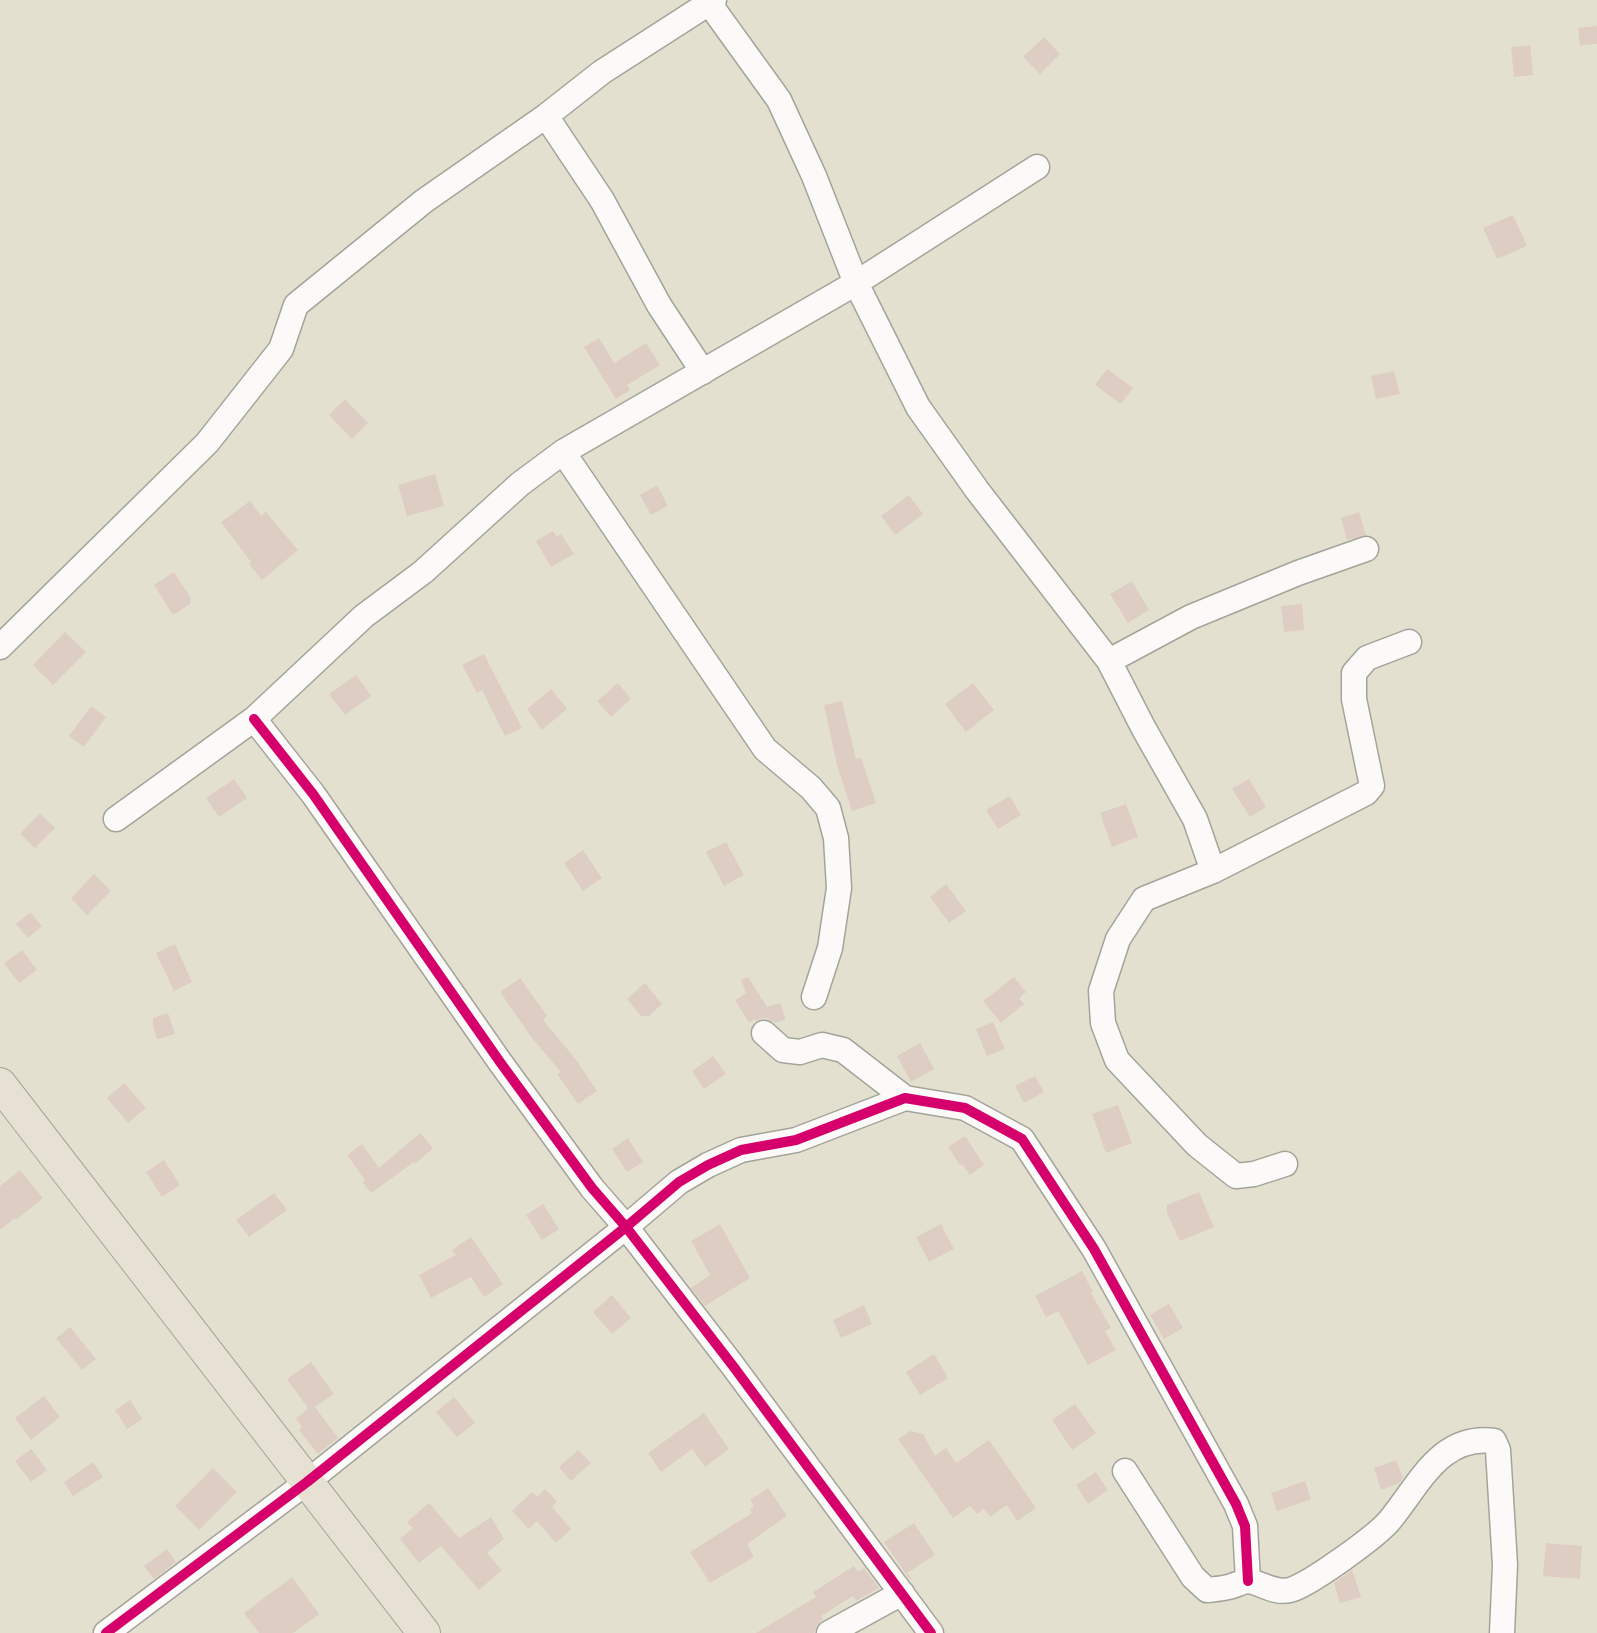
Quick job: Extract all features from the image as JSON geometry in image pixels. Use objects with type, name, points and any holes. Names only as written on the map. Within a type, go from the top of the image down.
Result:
[{"type":"main road","points":[[0,1084],[424,1633]]},
{"type":"street","points":[[0,647],[207,443],[281,349],[296,305],[424,201],[546,116],[602,72],[711,2],[779,100],[814,177],[856,283],[918,407],[977,490],[1109,661],[1143,729],[1195,819],[1213,871]]},
{"type":"street","points":[[546,116],[602,200],[659,305],[703,372]]},
{"type":"street","points":[[116,819],[254,719],[364,616],[423,572],[520,484],[563,452],[856,283],[1037,167]]},
{"type":"street","points":[[563,452],[765,749],[811,788],[828,808],[836,838],[839,888],[830,948],[814,997]]},
{"type":"street","points":[[1109,661],[1191,617],[1298,573],[1366,549]]},
{"type":"street","points":[[1286,1164],[1254,1174],[1236,1176],[1197,1145],[1117,1060],[1103,1023],[1101,991],[1118,939],[1144,899],[1213,871],[1366,793],[1372,786],[1353,699],[1354,673],[1367,658],[1409,642]]},
{"type":"street","points":[[254,719],[313,794],[515,1083],[592,1188],[626,1227],[733,1366],[931,1633]]},
{"type":"street","points":[[764,1033],[783,1050],[800,1052],[822,1045],[844,1050],[905,1098],[965,1108],[1022,1139],[1094,1249],[1236,1504],[1245,1526],[1248,1581]]},
{"type":"street","points":[[106,1633],[307,1482],[679,1182],[741,1150],[796,1140],[905,1098]]},
{"type":"street","points":[[1125,1471],[1193,1577],[1207,1590],[1226,1588],[1248,1581],[1268,1589],[1288,1591],[1309,1581],[1355,1550],[1389,1522],[1417,1483],[1448,1451],[1459,1444],[1483,1439],[1494,1441],[1498,1450],[1505,1565],[1502,1633]]},
{"type":"street","points":[[829,1633],[902,1593]]},
{"type":"building","points":[[1597,26],[1597,44],[1580,45],[1578,28]]},
{"type":"building","points":[[1044,37],[1060,54],[1040,74],[1023,57]]},
{"type":"building","points":[[1530,45],[1533,75],[1514,77],[1511,47]]},
{"type":"building","points":[[1513,215],[1527,246],[1497,259],[1483,228]]},
{"type":"building","points":[[599,338],[614,363],[646,343],[660,365],[627,385],[630,390],[616,399],[584,347]]},
{"type":"building","points":[[1107,369],[1133,388],[1121,404],[1095,385]]},
{"type":"building","points":[[1394,371],[1400,394],[1376,399],[1371,376]]},
{"type":"building","points":[[345,399],[368,423],[352,439],[329,415]]},
{"type":"building","points":[[435,474],[444,506],[407,516],[398,485]]},
{"type":"building","points":[[657,485],[668,506],[651,515],[640,495]]},
{"type":"building","points":[[909,495],[923,514],[895,535],[881,516]]},
{"type":"building","points":[[250,501],[261,516],[266,512],[298,550],[262,580],[221,522]]},
{"type":"building","points":[[1359,512],[1366,535],[1347,540],[1341,518]]},
{"type":"building","points":[[553,531],[557,537],[561,534],[574,554],[551,567],[536,541]]},
{"type":"building","points":[[174,572],[190,597],[190,604],[173,615],[154,585]]},
{"type":"building","points":[[1132,581],[1149,610],[1128,623],[1110,594]]},
{"type":"building","points":[[1302,604],[1304,630],[1284,632],[1281,606]]},
{"type":"building","points":[[65,632],[86,652],[53,685],[33,665]]},
{"type":"building","points":[[484,654],[522,728],[505,736],[482,690],[477,693],[462,665]]},
{"type":"building","points":[[356,675],[371,696],[345,715],[329,694]]},
{"type":"building","points":[[618,683],[631,699],[611,717],[597,701]]},
{"type":"building","points":[[973,683],[994,710],[966,732],[945,704]]},
{"type":"building","points":[[551,689],[567,709],[542,730],[527,709]]},
{"type":"building","points":[[842,701],[856,759],[861,758],[876,803],[852,811],[837,765],[824,705]]},
{"type":"building","points":[[91,706],[106,717],[84,747],[69,736]]},
{"type":"building","points":[[234,779],[247,798],[219,817],[206,798]]},
{"type":"building","points":[[1249,779],[1266,807],[1250,817],[1232,789]]},
{"type":"building","points":[[1010,796],[1021,815],[998,829],[986,810]]},
{"type":"building","points":[[1126,804],[1138,837],[1112,847],[1100,813]]},
{"type":"building","points":[[40,813],[55,828],[35,848],[20,834]]},
{"type":"building","points":[[726,842],[744,875],[724,886],[706,852]]},
{"type":"building","points":[[583,850],[602,878],[583,891],[564,863]]},
{"type":"building","points":[[94,874],[111,891],[87,915],[71,898]]},
{"type":"building","points":[[946,884],[966,911],[949,923],[930,897]]},
{"type":"building","points":[[30,912],[42,926],[28,938],[16,924]]},
{"type":"building","points":[[175,944],[192,982],[174,991],[156,953]]},
{"type":"building","points":[[22,950],[37,970],[19,983],[4,963]]},
{"type":"building","points":[[748,977],[767,1007],[780,1003],[786,1019],[775,1023],[766,1018],[755,1019],[749,1023],[735,1000],[746,993],[741,980]]},
{"type":"building","points":[[1014,977],[1026,992],[1019,998],[1024,1004],[1001,1023],[983,1001]]},
{"type":"building","points":[[520,978],[547,1016],[543,1020],[574,1057],[597,1091],[578,1104],[557,1074],[561,1072],[532,1038],[500,992]]},
{"type":"building","points":[[645,983],[662,1004],[649,1016],[641,1016],[627,999]]},
{"type":"building","points":[[168,1013],[175,1034],[157,1039],[153,1018]]},
{"type":"building","points":[[993,1022],[1005,1049],[987,1056],[976,1029]]},
{"type":"building","points":[[920,1043],[934,1069],[911,1082],[897,1056]]},
{"type":"building","points":[[713,1056],[726,1074],[704,1089],[692,1071]]},
{"type":"building","points":[[1035,1076],[1044,1092],[1024,1103],[1015,1086]]},
{"type":"building","points":[[124,1083],[146,1108],[128,1123],[107,1098]]},
{"type":"building","points":[[1118,1105],[1132,1143],[1106,1153],[1092,1114]]},
{"type":"building","points":[[420,1133],[433,1148],[415,1164],[414,1162],[371,1193],[347,1155],[362,1144],[379,1168]]},
{"type":"building","points":[[965,1136],[984,1165],[970,1175],[948,1147]]},
{"type":"building","points":[[628,1138],[643,1162],[627,1172],[612,1149]]},
{"type":"building","points":[[164,1160],[180,1185],[162,1197],[146,1172]]},
{"type":"building","points":[[20,1170],[43,1198],[0,1230],[0,1186]]},
{"type":"building","points":[[1199,1192],[1214,1227],[1180,1241],[1167,1213],[1167,1205]]},
{"type":"building","points":[[274,1193],[287,1210],[249,1237],[236,1220]]},
{"type":"building","points":[[543,1204],[559,1229],[542,1240],[526,1215]]},
{"type":"building","points":[[720,1224],[750,1278],[705,1306],[691,1288],[710,1275],[691,1241]]},
{"type":"building","points":[[941,1224],[954,1249],[929,1262],[916,1237]]},
{"type":"building","points":[[471,1237],[503,1284],[484,1297],[471,1277],[431,1298],[419,1275],[456,1255],[452,1250]]},
{"type":"building","points":[[1082,1271],[1111,1328],[1105,1331],[1116,1350],[1088,1365],[1058,1311],[1046,1317],[1035,1296]]},
{"type":"building","points":[[612,1295],[631,1318],[612,1334],[593,1312]]},
{"type":"building","points":[[1169,1304],[1183,1328],[1164,1339],[1150,1315]]},
{"type":"building","points":[[864,1305],[872,1324],[841,1338],[833,1320]]},
{"type":"building","points":[[70,1327],[96,1359],[82,1370],[56,1338]]},
{"type":"building","points":[[934,1354],[948,1378],[920,1395],[906,1372]]},
{"type":"building","points":[[311,1362],[334,1394],[315,1407],[338,1438],[318,1454],[299,1430],[302,1427],[296,1419],[308,1408],[287,1379]]},
{"type":"building","points":[[44,1396],[60,1417],[31,1440],[15,1418]]},
{"type":"building","points":[[454,1397],[475,1423],[457,1437],[436,1412]]},
{"type":"building","points":[[130,1400],[142,1419],[127,1429],[115,1410]]},
{"type":"building","points":[[1075,1404],[1096,1433],[1072,1450],[1052,1420]]},
{"type":"building","points":[[704,1413],[729,1449],[705,1467],[692,1449],[661,1472],[648,1453]]},
{"type":"building","points":[[910,1431],[923,1434],[935,1456],[946,1448],[956,1463],[989,1440],[1036,1508],[1017,1521],[1007,1505],[990,1517],[984,1509],[977,1514],[970,1506],[953,1518],[898,1439]]},
{"type":"building","points":[[31,1449],[47,1470],[31,1482],[15,1461]]},
{"type":"building","points":[[578,1450],[591,1463],[571,1481],[559,1467]]},
{"type":"building","points":[[1396,1460],[1403,1478],[1399,1483],[1381,1490],[1374,1468]]},
{"type":"building","points":[[93,1462],[103,1477],[73,1496],[64,1482]]},
{"type":"building","points":[[213,1468],[237,1492],[199,1530],[175,1506]]},
{"type":"building","points":[[1096,1472],[1108,1490],[1088,1504],[1076,1485]]},
{"type":"building","points":[[1305,1481],[1311,1499],[1277,1511],[1271,1493]]},
{"type":"building","points":[[768,1488],[787,1516],[747,1544],[754,1557],[710,1583],[690,1552],[752,1513],[750,1509],[754,1506],[750,1500]]},
{"type":"building","points":[[545,1489],[557,1501],[552,1507],[571,1529],[556,1543],[537,1521],[529,1529],[512,1511],[532,1492],[537,1497]]},
{"type":"building","points":[[429,1503],[459,1538],[491,1517],[504,1539],[487,1553],[502,1570],[479,1590],[441,1546],[419,1563],[400,1539],[413,1528],[407,1522]]},
{"type":"building","points":[[914,1523],[935,1555],[907,1573],[912,1579],[910,1580],[884,1542]]},
{"type":"building","points":[[1546,1543],[1582,1546],[1580,1579],[1543,1576]]},
{"type":"building","points":[[167,1549],[176,1562],[154,1579],[144,1566]]},
{"type":"building","points":[[854,1566],[858,1572],[864,1568],[879,1588],[856,1601],[853,1596],[821,1616],[823,1619],[814,1633],[756,1633],[816,1597],[813,1592]]},
{"type":"building","points":[[1352,1570],[1361,1597],[1340,1603],[1334,1583]]},
{"type":"building","points":[[292,1577],[319,1614],[293,1633],[259,1633],[244,1613]]},
{"type":"cycle path","points":[[254,719],[313,794],[500,1062],[592,1188],[626,1227],[733,1366],[931,1633]]},
{"type":"cycle path","points":[[106,1633],[307,1482],[679,1182],[741,1150],[796,1140],[905,1098],[965,1108],[1022,1139],[1094,1249],[1236,1504],[1245,1526],[1248,1581]]}]
